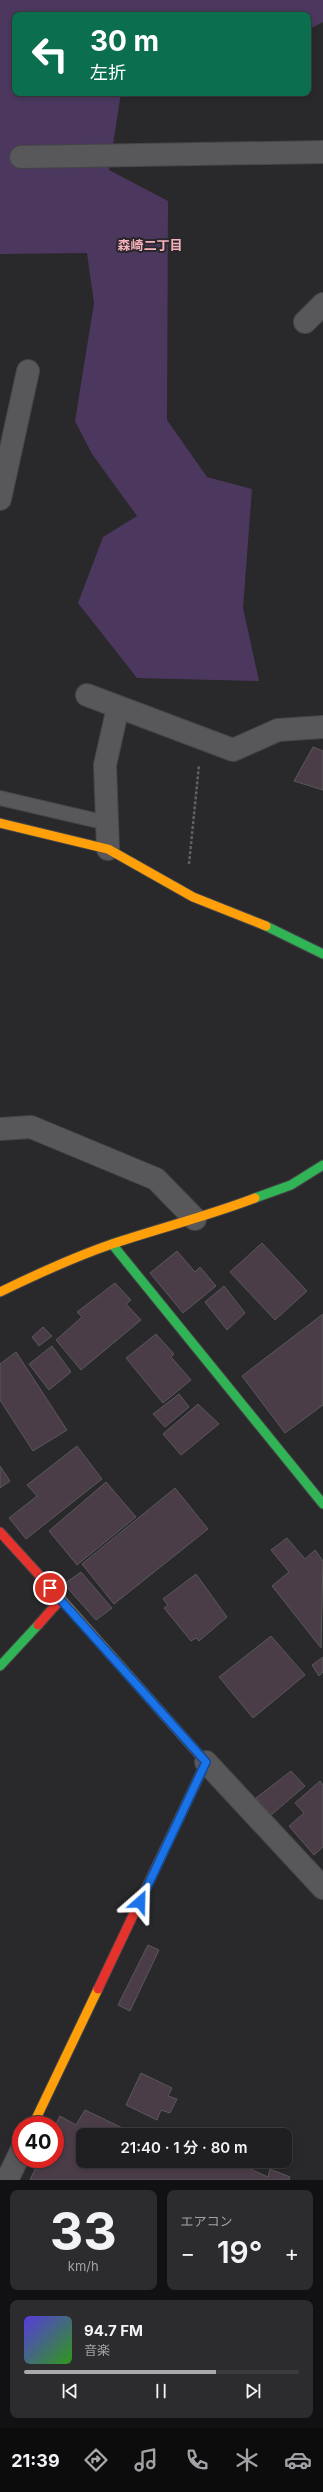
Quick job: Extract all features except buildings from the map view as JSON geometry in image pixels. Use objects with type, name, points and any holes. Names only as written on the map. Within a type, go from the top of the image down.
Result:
[{"type":"street","points":[[21,157],[323,152]]},
{"type":"street","points":[[305,322],[323,304]]},
{"type":"street","points":[[0,499],[28,372]]},
{"type":"street","points":[[87,695],[233,750],[278,730],[323,727]]},
{"type":"street","points":[[108,849],[105,765],[118,707]]},
{"type":"street","points":[[0,823],[108,849],[193,897],[248,918],[323,954]]},
{"type":"street","points":[[0,1129],[31,1127],[156,1179],[195,1219]]},
{"type":"street","points":[[0,1292],[44,1270],[112,1244],[195,1219],[291,1185],[323,1165]]},
{"type":"street","points":[[112,1244],[323,1504]]},
{"type":"street","points":[[0,1532],[206,1762],[323,1888]]},
{"type":"street","points":[[0,1666],[61,1599]]},
{"type":"street","points":[[37,2116],[206,1762]]},
{"type":"street","points":[[7,2180],[13,2168]]},
{"type":"lane","points":[[0,798],[107,823]]},
{"type":"path","points":[[189,868],[200,751],[208,741]]},
{"type":"shaded area","points":[[0,0],[323,0],[323,22],[311,28],[311,12],[12,12],[12,96],[121,96],[109,170],[168,201],[167,420],[207,477],[252,489],[243,608],[259,681],[137,678],[78,603],[103,537],[137,516],[92,454],[75,421],[94,303],[87,253],[0,254]]},
{"type":"traffic: fast","points":[[266,926],[323,954]]},
{"type":"traffic: fast","points":[[255,1198],[291,1185],[323,1165]]},
{"type":"traffic: fast","points":[[112,1244],[323,1504]]},
{"type":"traffic: fast","points":[[0,1666],[38,1625]]},
{"type":"traffic: slow","points":[[0,823],[108,849],[193,897],[266,926]]},
{"type":"traffic: slow","points":[[0,1292],[56,1266],[98,1249],[220,1211],[255,1198]]},
{"type":"traffic: slow","points":[[61,1599],[194,1749]]},
{"type":"traffic: slow","points":[[37,2116],[98,1989]]},
{"type":"traffic: jam","points":[[0,1532],[61,1599],[38,1625]]},
{"type":"traffic: jam","points":[[98,1989],[206,1762],[194,1749]]},
{"type":"district","name":"森崎二丁目","points":[[150,245]]},
{"type":"route","points":[[50,1588],[206,1762],[140,1902]]}]
